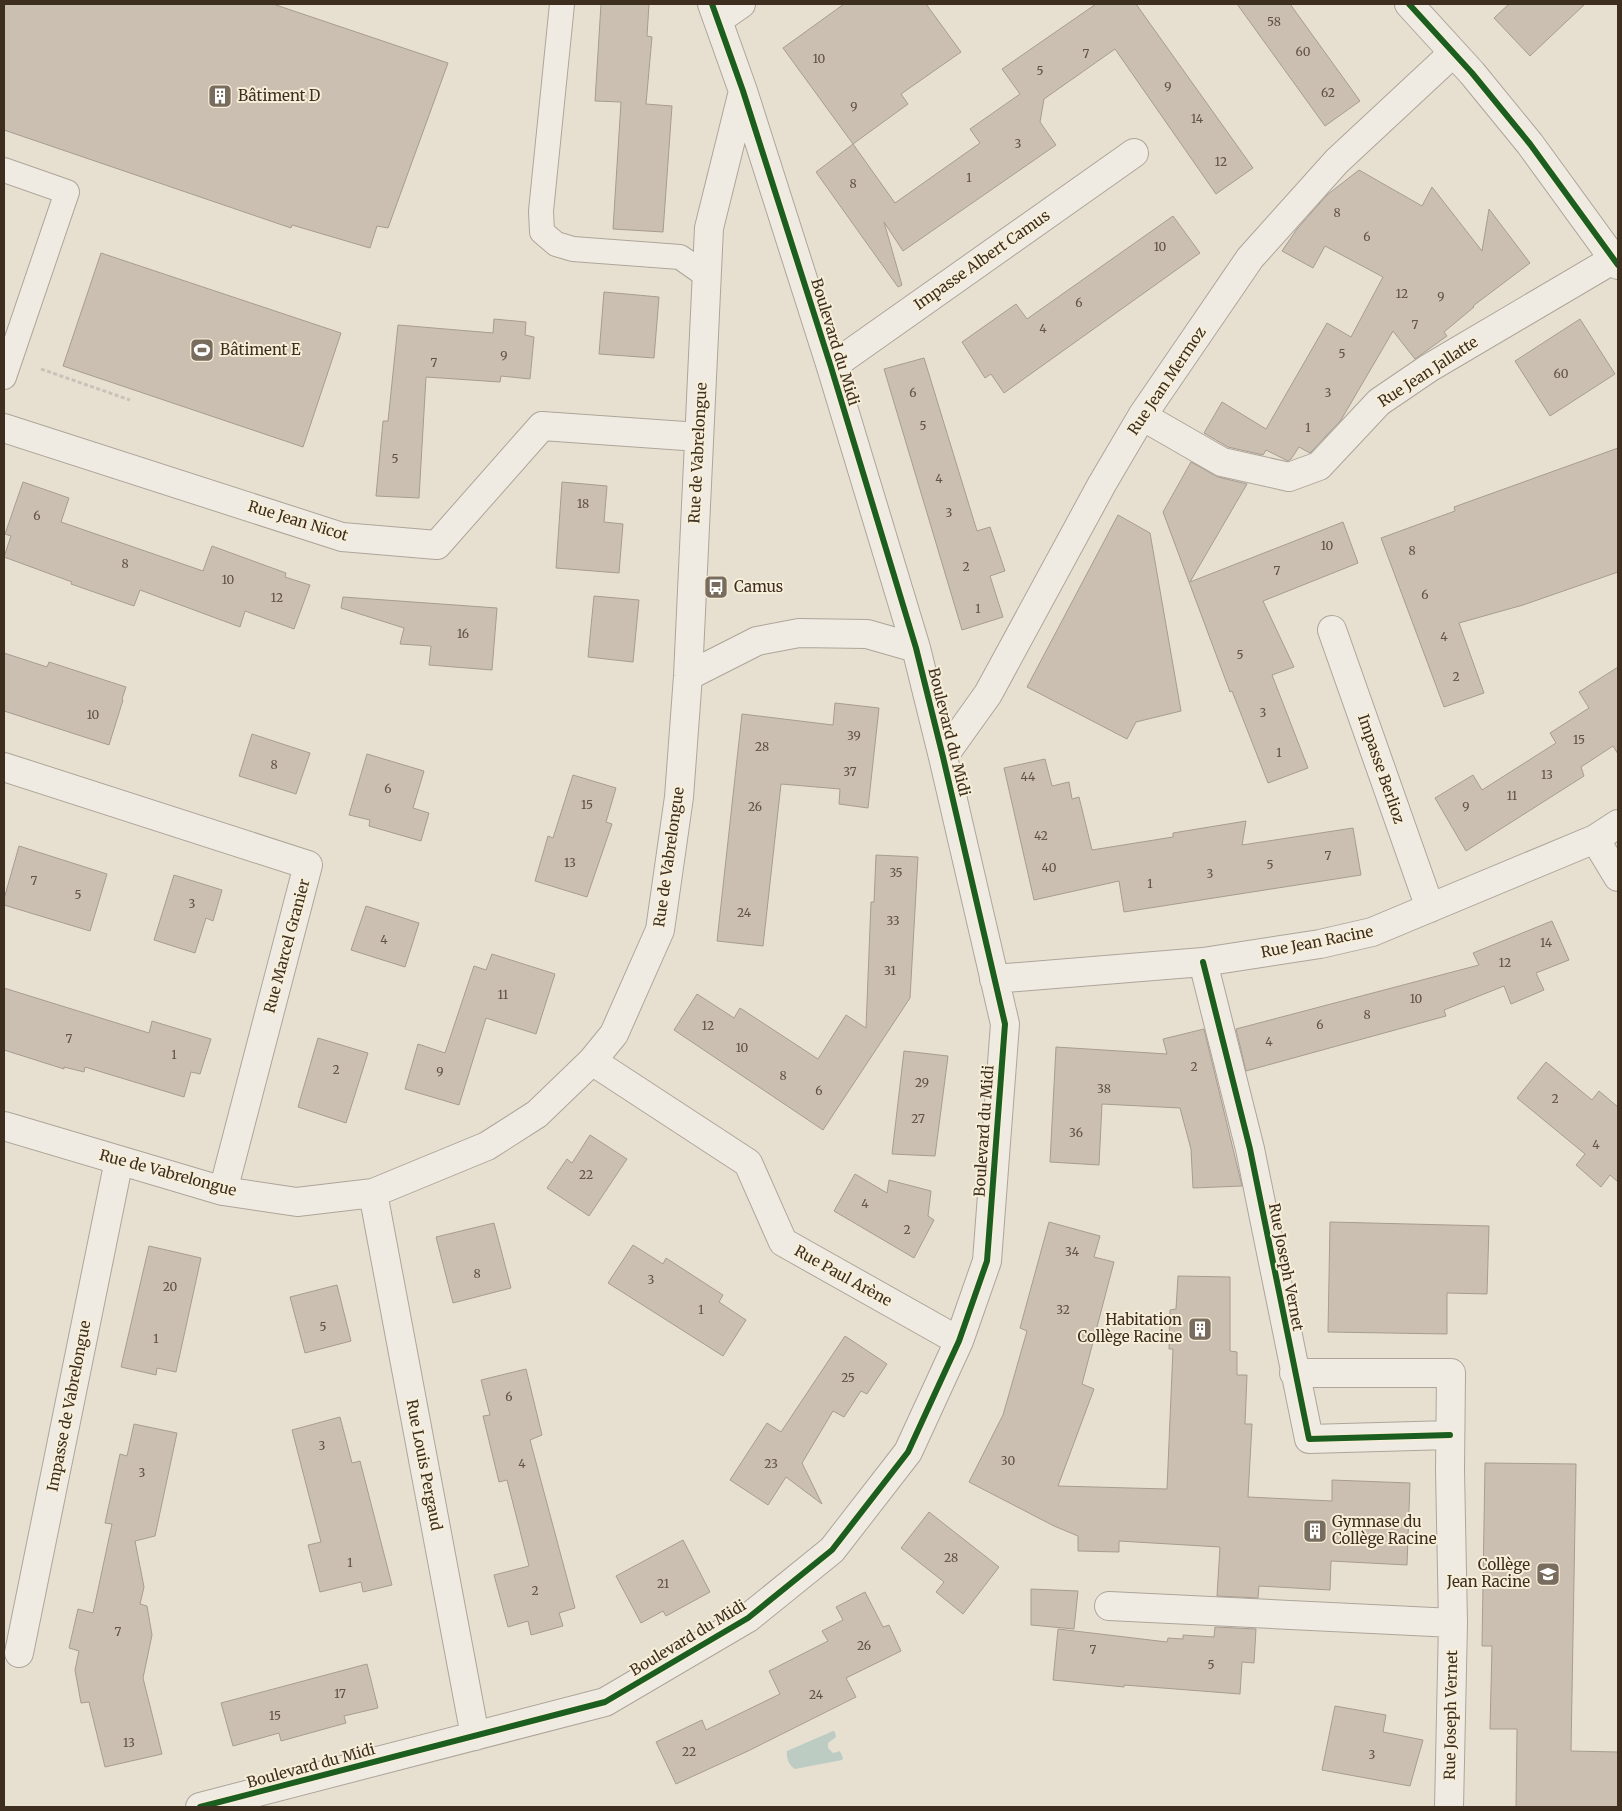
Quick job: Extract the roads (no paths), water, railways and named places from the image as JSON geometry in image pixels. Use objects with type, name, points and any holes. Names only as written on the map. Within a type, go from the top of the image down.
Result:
[{"type":"street","points":[[715,12],[741,4]]},
{"type":"street","points":[[1418,7],[1453,53],[1472,72],[1530,144],[1616,262]]},
{"type":"street","name":"Boulevard du Midi","points":[[200,1807],[605,1702],[748,1618],[832,1550],[908,1452],[959,1341],[987,1261],[1005,1024],[916,648],[831,366],[743,91],[715,12]]},
{"type":"street","name":"Rue Jean Mermoz","points":[[943,757],[988,694],[1102,484],[1142,416],[1250,258],[1337,161],[1453,53]]},
{"type":"street","name":"Rue de Vabrelongue","points":[[4,1126],[223,1191],[297,1202],[373,1193],[488,1146],[536,1114],[592,1061],[614,1034],[660,930],[679,797],[688,676],[709,228],[743,91]]},
{"type":"street","name":"Impasse Albert Camus","points":[[831,366],[1134,153]]},
{"type":"street","name":"Rue Jean Jallatte","points":[[1142,416],[1222,462],[1289,477],[1319,466],[1378,402],[1421,373],[1616,262]]},
{"type":"street","name":"Rue Jean Nicot","points":[[4,428],[342,537],[438,545],[542,426],[699,437]]},
{"type":"street","name":"Impasse Berlioz","points":[[1332,630],[1430,908]]},
{"type":"street","points":[[688,676],[758,641],[799,633],[867,634],[916,648]]},
{"type":"street","name":"Rue Marcel Granier","points":[[4,767],[308,865],[223,1191]]},
{"type":"street","name":"Rue Jean Racine","points":[[994,979],[1204,962],[1320,944],[1372,932],[1595,839],[1618,824]]},
{"type":"street","points":[[1595,839],[1618,876]]},
{"type":"street","name":"Rue Joseph Vernet","points":[[1204,962],[1250,1149],[1294,1373],[1309,1439],[1450,1435]]},
{"type":"street","name":"Rue Paul Arène","points":[[592,1061],[748,1163],[783,1242],[959,1341]]},
{"type":"street","name":"Impasse de Vabrelongue","points":[[20,1653],[119,1160]]},
{"type":"street","name":"Rue Louis Pergaud","points":[[373,1193],[475,1736]]},
{"type":"street","name":"Rue Joseph Vernet","points":[[1294,1373],[1450,1373],[1453,1623],[1449,1807]]},
{"type":"street","points":[[1110,1606],[1453,1623]]},
{"type":"lane","points":[[562,4],[541,211],[542,232],[556,244],[573,250],[680,257],[707,276]]},
{"type":"lane","points":[[4,170],[67,192],[4,377]]},
{"type":"place","name":"Bâtiment D","points":[[220,96]]},
{"type":"place","name":"Bâtiment E","points":[[202,350]]},
{"type":"place","name":"Camus","points":[[716,587]]},
{"type":"place","name":"Habitation Collège Racine","points":[[1200,1329]]},
{"type":"place","name":"Gymnase du Collège Racine","points":[[1315,1531]]},
{"type":"place","name":"Collège Jean Racine","points":[[1548,1574]]}]
